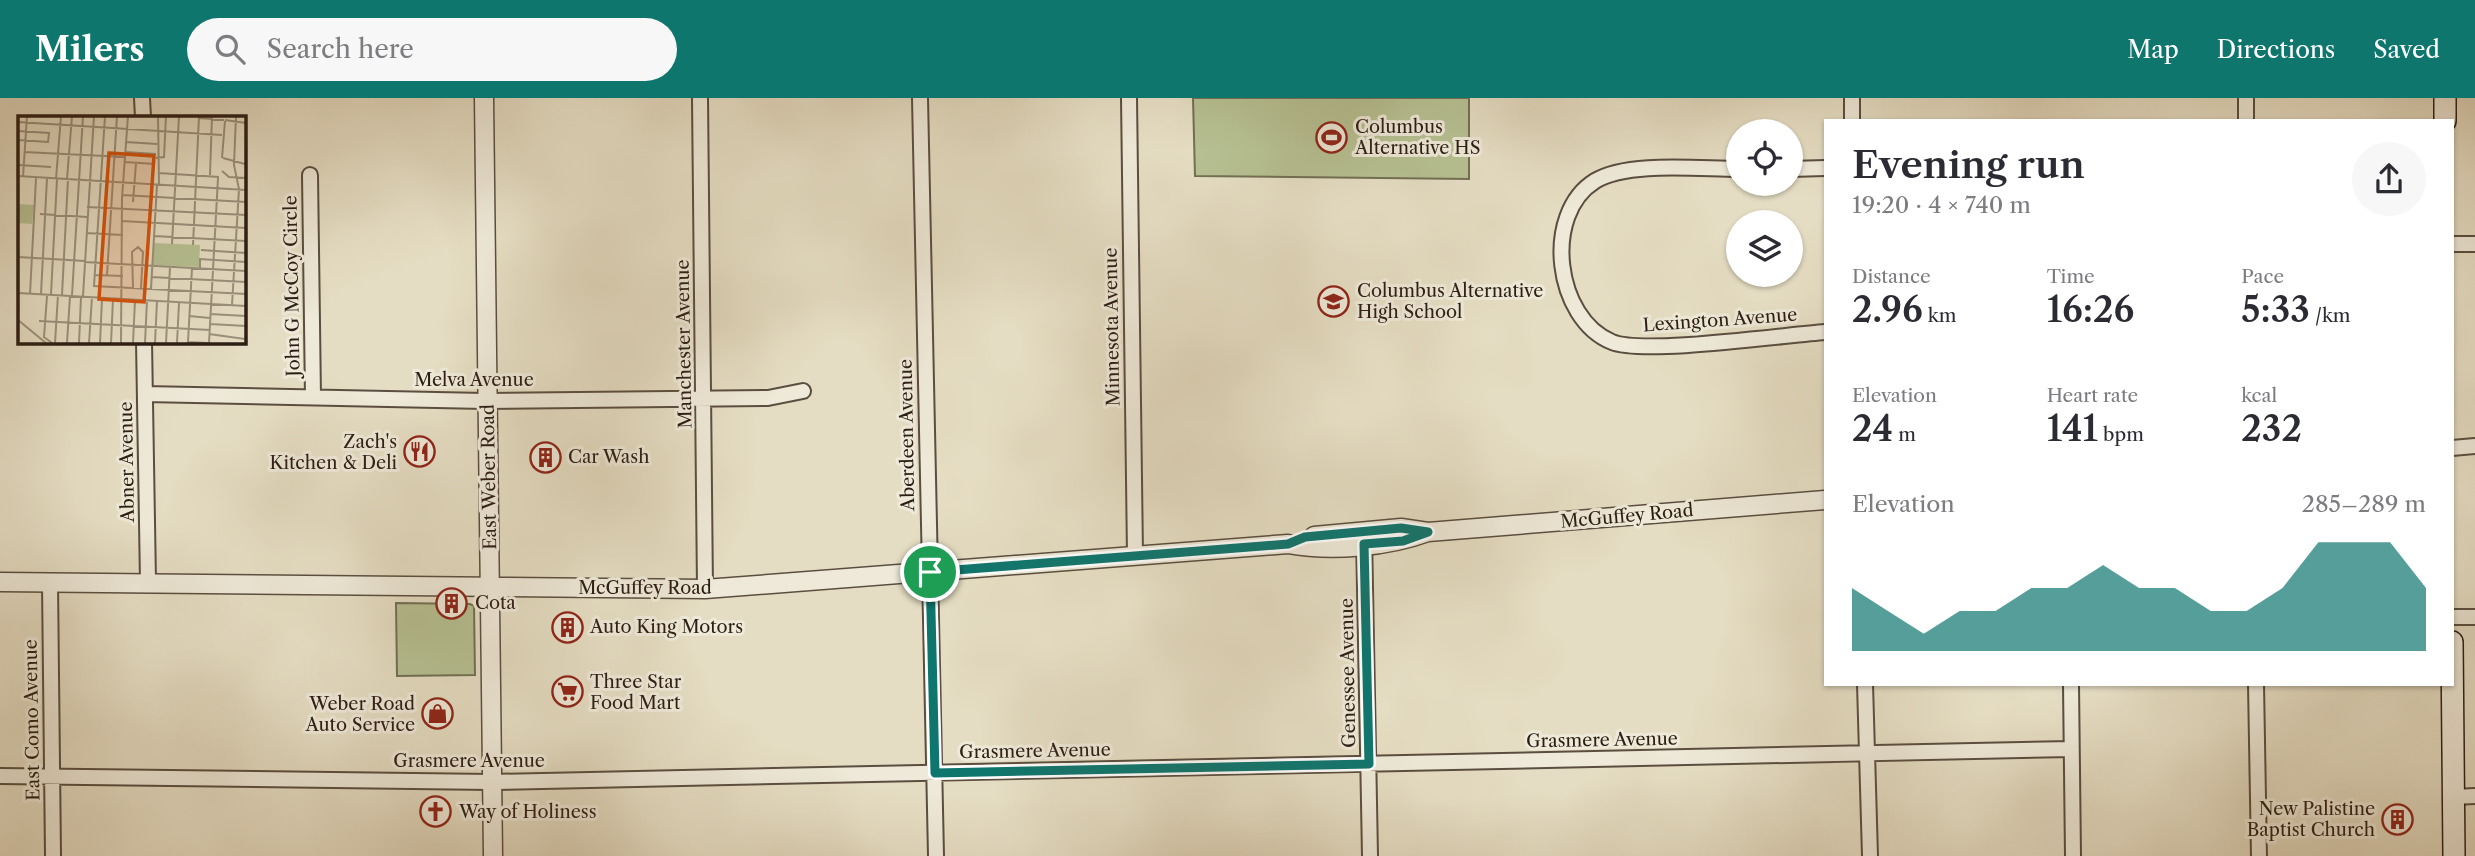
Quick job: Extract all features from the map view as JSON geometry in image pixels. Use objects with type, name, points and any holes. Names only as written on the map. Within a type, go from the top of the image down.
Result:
[{"type":"main road","points":[[2445,98],[2445,119]]},
{"type":"main road","points":[[2454,668],[2464,797],[2454,856]]},
{"type":"street","points":[[142,98],[143,116]]},
{"type":"street","name":"East Weber Road","points":[[484,98],[493,856]]},
{"type":"street","name":"Manchester Avenue","points":[[700,98],[705,589]]},
{"type":"street","name":"Aberdeen Avenue","points":[[920,98],[936,856]]},
{"type":"street","name":"Minnesota Avenue","points":[[1129,98],[1135,555]]},
{"type":"street","points":[[1852,98],[1853,119]]},
{"type":"street","points":[[2246,98],[2246,119]]},
{"type":"street","points":[[1803,169],[1824,168]]},
{"type":"street","name":"Lexington Avenue","points":[[1726,169],[1630,171],[1596,180],[1583,191],[1572,206],[1563,235],[1562,262],[1567,294],[1583,322],[1613,343],[1650,346],[1824,331]]},
{"type":"street","name":"John G McCoy Circle","points":[[310,175],[313,397]]},
{"type":"street","points":[[2454,244],[2475,244]]},
{"type":"street","name":"Abner Avenue","points":[[144,343],[148,582]]},
{"type":"street","name":"Melva Avenue","points":[[145,394],[488,400],[768,398],[803,391]]},
{"type":"street","points":[[2454,449],[2475,446]]},
{"type":"street","name":"McGuffey Road","points":[[0,582],[705,589],[1288,544],[1307,547],[1364,537],[1403,541],[1428,532],[1824,500]]},
{"type":"street","name":"Genessee Avenue","points":[[1364,537],[1370,856]]},
{"type":"street","name":"East Como Avenue","points":[[50,583],[53,856]]},
{"type":"street","points":[[2454,617],[2475,617]]},
{"type":"street","points":[[1865,686],[1870,856]]},
{"type":"street","points":[[2071,686],[2073,856]]},
{"type":"street","points":[[2256,686],[2259,856]]},
{"type":"street","name":"Grasmere Avenue","points":[[0,776],[492,782],[2071,750]]},
{"type":"green space","name":"Columbus Alternative HS","points":[[1193,98],[1469,98],[1469,179],[1195,176]]},
{"type":"green space","points":[[396,603],[474,606],[475,675],[397,676]]},
{"type":"place","name":"Columbus Alternative HS","points":[[1332,137]]},
{"type":"place","name":"Columbus Alternative High School","points":[[1334,301]]},
{"type":"place","name":"Zach's Kitchen & Deli","points":[[420,452]]},
{"type":"place","name":"Car Wash","points":[[545,457]]},
{"type":"place","name":"Cota","points":[[452,603]]},
{"type":"place","name":"Auto King Motors","points":[[567,627]]},
{"type":"place","name":"Three Star Food Mart","points":[[567,692]]},
{"type":"place","name":"Weber Road Auto Service","points":[[438,714]]},
{"type":"place","name":"Way of Holiness","points":[[436,812]]},
{"type":"place","name":"New Palistine Baptist Church","points":[[2398,819]]},
{"type":"route","points":[[1401,528],[1428,532],[1403,541],[1364,544],[1369,764],[935,773],[930,572],[1288,544],[1305,537],[1401,528]]}]
